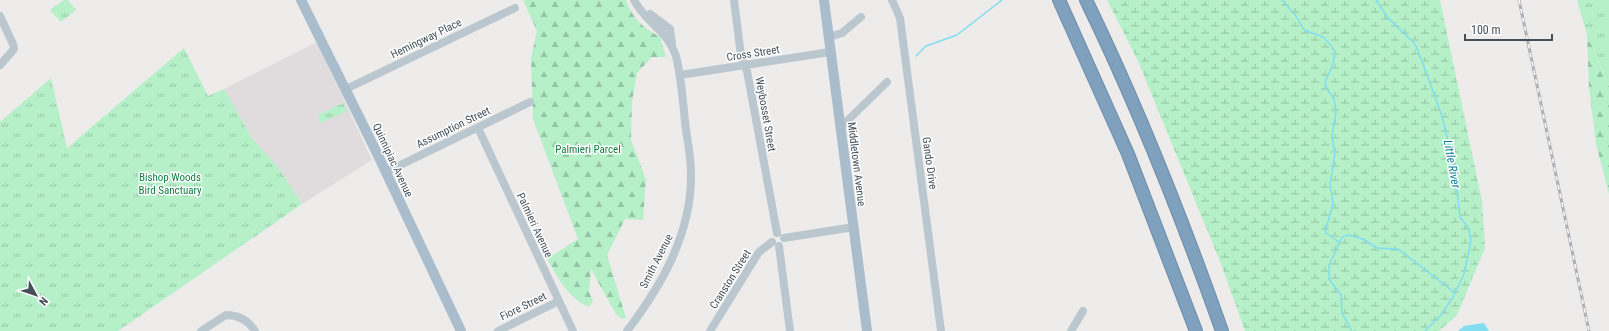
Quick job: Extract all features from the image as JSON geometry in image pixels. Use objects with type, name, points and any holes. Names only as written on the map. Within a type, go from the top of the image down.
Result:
[{"type":"highway","points":[[1059,0],[1134,168],[1196,331]]},
{"type":"highway","points":[[1086,0],[1123,80],[1166,180],[1222,331]]},
{"type":"main road","name":"Quinnipiac Avenue","points":[[301,0],[346,89],[461,331]]},
{"type":"main road","name":"Middletown Avenue","points":[[824,0],[867,331]]},
{"type":"street","name":"Weybosset Street","points":[[734,0],[741,56],[746,65],[777,233]]},
{"type":"street","name":"Gando Drive","points":[[892,0],[900,18],[941,331]]},
{"type":"street","name":"Smith Avenue","points":[[627,331],[669,265],[682,235],[687,215],[691,173],[680,75],[672,44],[672,33],[669,27],[636,3]]},
{"type":"street","name":"Hemingway Place","points":[[346,89],[515,8]]},
{"type":"street","points":[[0,16],[9,32],[14,49],[0,65]]},
{"type":"street","points":[[829,37],[842,33],[861,17]]},
{"type":"street","name":"Cross Street","points":[[680,75],[830,52]]},
{"type":"street","points":[[840,128],[887,82]]},
{"type":"street","name":"Assumption Street","points":[[386,172],[530,102]]},
{"type":"street","name":"Palmieri Avenue","points":[[478,128],[573,331]]},
{"type":"street","points":[[784,238],[854,228]]},
{"type":"street","points":[[784,238],[781,233],[777,233],[772,236],[775,244],[790,331]]},
{"type":"street","points":[[775,244],[782,244],[784,238]]},
{"type":"street","name":"Cranston Street","points":[[710,331],[759,252],[775,244]]},
{"type":"street","name":"Fiore Street","points":[[498,331],[559,301]]},
{"type":"street","points":[[1071,331],[1083,311]]},
{"type":"street","points":[[201,331],[226,315],[242,318],[252,326],[255,331]]},
{"type":"shaded area","points":[[317,42],[372,160],[302,204],[278,167],[252,138],[224,89]]},
{"type":"green space","points":[[64,0],[68,0],[76,10],[61,22],[50,10]]},
{"type":"green space","name":"Palmieri Parcel","points":[[523,0],[626,0],[635,18],[648,30],[660,37],[666,57],[652,57],[637,73],[632,102],[631,140],[646,180],[643,220],[625,219],[607,255],[626,318],[622,319],[616,314],[591,269],[589,292],[593,301],[589,307],[581,303],[569,293],[547,259],[578,239],[533,119],[531,58],[537,31]]},
{"type":"green space","points":[[1107,0],[1440,0],[1482,201],[1485,248],[1457,315],[1439,331],[1245,331],[1221,264],[1138,61]]},
{"type":"green space","points":[[1577,0],[1609,0],[1609,87],[1587,35]]},
{"type":"green space","points":[[1587,35],[1609,87],[1609,194],[1596,144],[1589,88]]},
{"type":"green space","name":"Bishop Woods Bird Sanctuary","points":[[184,48],[208,96],[224,89],[252,138],[278,167],[302,204],[118,331],[0,331],[0,122],[51,78],[67,148]]},
{"type":"green space","points":[[343,103],[347,111],[321,123],[318,115]]},
{"type":"water","points":[[1484,323],[1489,331],[1458,331],[1464,326]]},
{"type":"waterway","points":[[916,56],[926,46],[957,35],[1002,0]]},
{"type":"waterway","points":[[1282,0],[1296,16],[1304,30],[1323,37],[1330,44],[1335,53],[1333,64],[1325,82],[1327,89],[1334,99],[1336,112],[1332,136],[1335,154],[1330,184],[1333,204],[1325,232],[1340,243]]},
{"type":"waterway","name":"Little River","points":[[1376,0],[1388,18],[1415,44],[1422,61],[1442,116],[1454,166],[1460,217],[1469,229],[1471,241],[1464,274],[1453,297],[1441,315],[1425,331]]},
{"type":"waterway","points":[[1352,331],[1342,313],[1341,295],[1329,279],[1329,265],[1342,237],[1349,235],[1363,239],[1377,248],[1398,249],[1454,292]]},
{"type":"railway","points":[[1519,0],[1589,331]]}]
